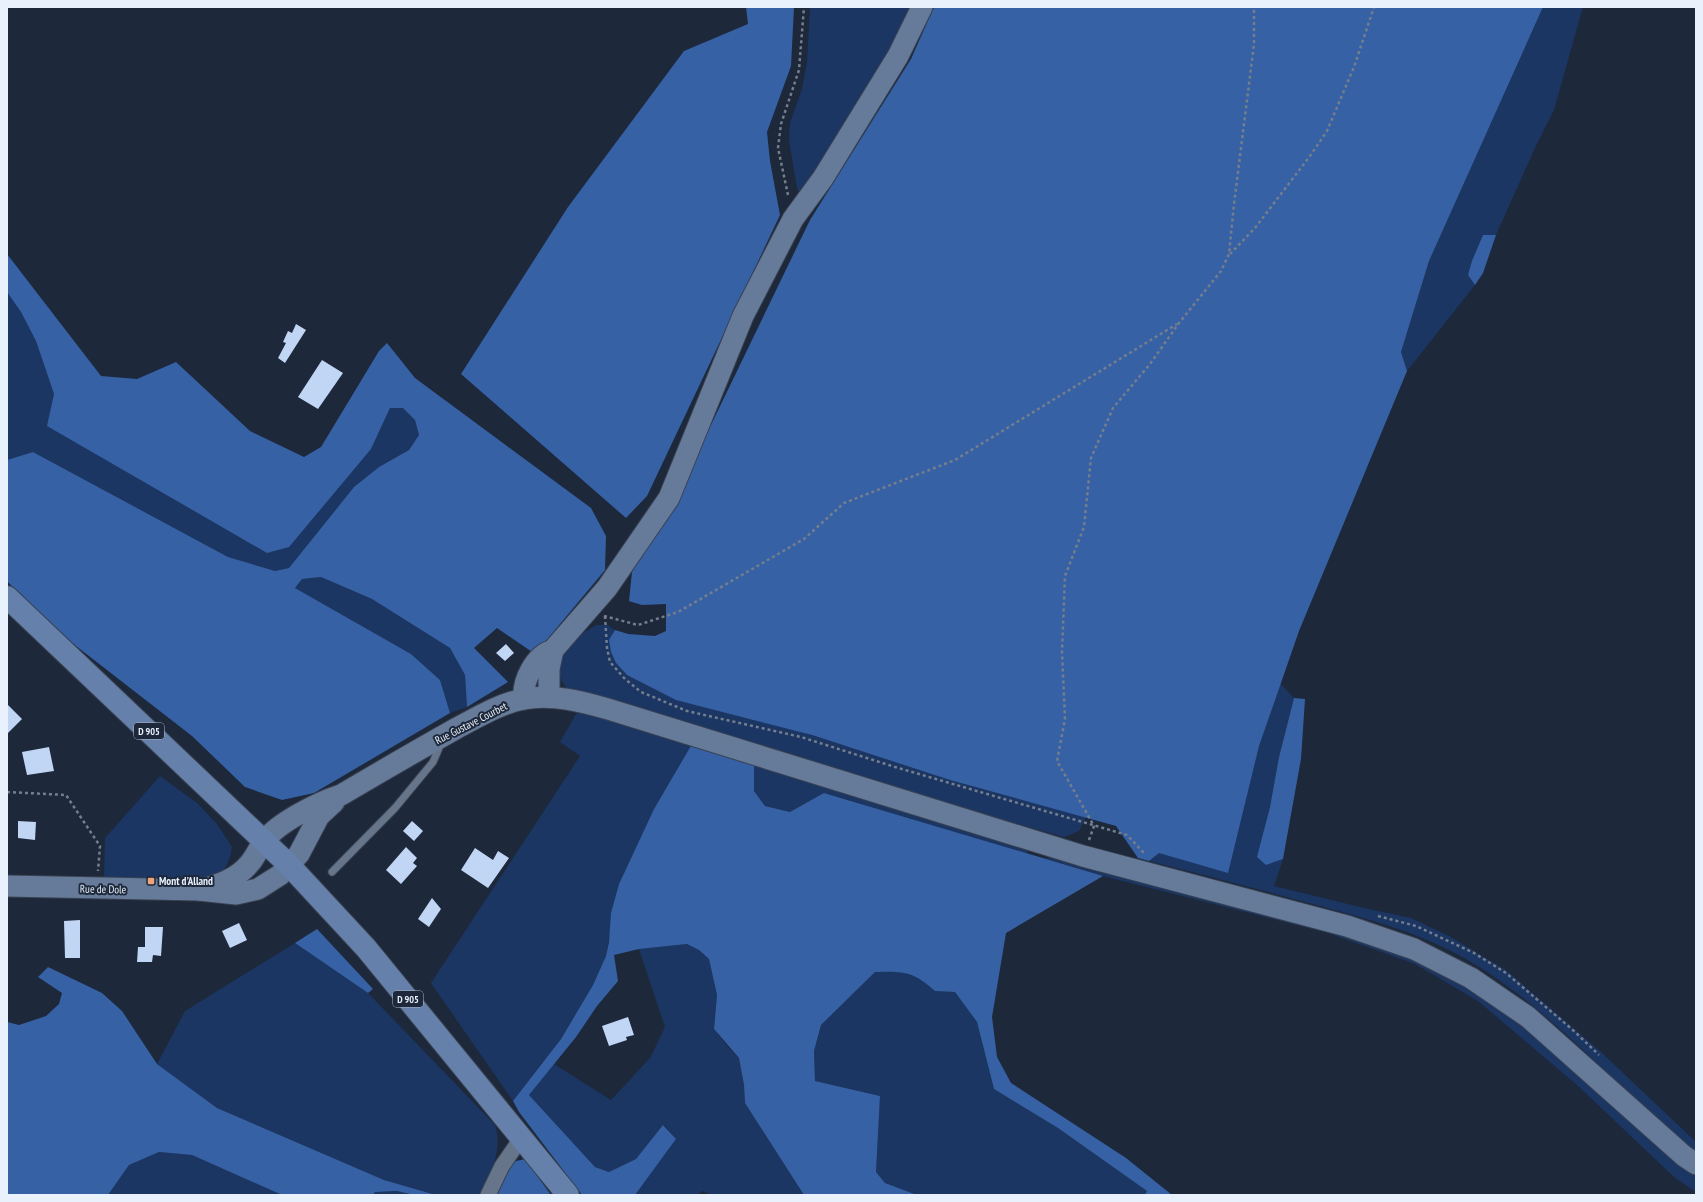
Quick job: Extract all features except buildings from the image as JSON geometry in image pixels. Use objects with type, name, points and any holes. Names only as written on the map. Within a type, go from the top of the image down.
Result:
[{"type":"main road","name":"D 905","points":[[7,597],[289,865],[366,948],[568,1195]]},
{"type":"street","points":[[524,699],[524,686],[529,673],[544,654],[553,650],[607,588],[669,498],[743,316],[793,219],[823,178],[894,63],[922,7]]},
{"type":"street","points":[[549,697],[549,669],[553,650]]},
{"type":"street","name":"Rue Gustave Courbet","points":[[264,840],[300,814],[326,800],[341,795],[436,740],[510,702],[549,697],[575,700],[1083,856],[1347,926],[1414,949],[1471,978],[1528,1017],[1684,1156],[1696,1164]]},
{"type":"street","name":"Rue Gustave Courbet","points":[[289,865],[299,854],[319,816],[341,795]]},
{"type":"street","name":"Rue de Dole","points":[[200,890],[226,882],[239,873],[250,863],[264,840]]},
{"type":"street","name":"Rue de Dole","points":[[7,886],[200,890],[236,894],[258,889],[280,875],[289,865]]},
{"type":"street","points":[[488,1195],[502,1166],[522,1137]]},
{"type":"lane","points":[[332,872],[395,808],[433,762],[439,748],[436,740]]},
{"type":"path","points":[[793,219],[778,148],[781,124],[799,70],[804,7]]},
{"type":"path","points":[[1083,856],[1094,826],[1057,760],[1065,719],[1062,652],[1065,576],[1084,527],[1091,458],[1113,408],[1150,364],[1179,323],[1221,271],[1229,254],[1254,44],[1254,7]]},
{"type":"path","points":[[1229,254],[1255,228],[1310,156],[1327,131],[1351,74],[1374,7]]},
{"type":"path","points":[[587,612],[638,625],[678,612],[804,539],[844,503],[955,460],[1179,323]]},
{"type":"path","points":[[7,792],[66,795],[100,846],[98,889]]},
{"type":"shaded area","points":[[746,7],[794,7],[791,66],[767,132],[770,161],[780,215],[647,496],[626,518],[461,374],[568,207],[684,51],[748,24]]},
{"type":"shaded area","points":[[810,7],[914,7],[880,73],[801,196],[797,188],[789,140],[790,123],[802,89],[807,62]]},
{"type":"shaded area","points":[[934,7],[1543,7],[1429,261],[1401,352],[1407,371],[1299,631],[1259,746],[1228,873],[1159,853],[1149,861],[1138,858],[1116,826],[950,780],[812,735],[676,700],[627,675],[616,663],[611,652],[609,640],[615,630],[628,634],[655,636],[666,631],[666,604],[642,605],[629,601],[632,572],[708,431],[810,220],[911,59]]},
{"type":"shaded area","points":[[1543,7],[1583,7],[1554,110],[1534,150],[1496,235],[1483,235],[1468,275],[1475,285],[1407,371],[1401,352],[1429,261]]},
{"type":"shaded area","points":[[1483,235],[1496,235],[1483,273],[1475,285],[1468,275]]},
{"type":"shaded area","points":[[7,254],[101,376],[137,379],[176,362],[250,431],[304,457],[321,447],[379,351],[387,343],[415,378],[591,508],[606,536],[605,570],[535,654],[497,628],[474,648],[508,682],[467,707],[465,675],[450,648],[372,599],[321,577],[302,579],[295,588],[411,654],[440,680],[450,713],[314,793],[282,800],[245,787],[192,736],[49,625],[7,581],[7,460],[33,452],[228,557],[275,571],[289,568],[354,487],[379,467],[409,450],[419,435],[415,420],[403,408],[390,408],[371,449],[289,547],[267,553],[47,426],[54,394],[36,341],[21,312],[7,292]]},
{"type":"shaded area","points":[[7,292],[21,312],[36,341],[54,394],[48,426],[267,553],[371,449],[390,408],[403,408],[415,420],[419,435],[409,450],[379,467],[354,487],[289,568],[275,571],[228,557],[33,452],[7,460]]},
{"type":"shaded area","points":[[321,577],[372,599],[450,648],[465,675],[467,707],[450,713],[440,680],[411,654],[295,588],[302,579]]},
{"type":"shaded area","points":[[596,625],[608,625],[615,630],[610,643],[610,649],[614,659],[627,675],[950,780],[1086,817],[1079,831],[1064,837],[877,784],[568,690],[559,675],[557,665],[559,655],[564,646]]},
{"type":"shaded area","points":[[1280,683],[1294,698],[1279,757],[1270,807],[1266,865],[1283,859],[1274,886],[1411,918],[1449,936],[1507,971],[1601,1052],[1696,1142],[1696,1156],[1586,1052],[1528,1002],[1498,979],[1466,959],[1427,940],[1343,912],[1149,861],[1259,746]]},
{"type":"shaded area","points":[[1294,698],[1305,699],[1301,759],[1283,859],[1266,865],[1257,857],[1270,807],[1279,757]]},
{"type":"shaded area","points":[[580,707],[692,744],[654,809],[619,884],[606,956],[593,985],[561,1039],[513,1101],[431,983],[580,756],[560,742]]},
{"type":"shaded area","points":[[692,744],[754,763],[754,791],[765,806],[790,812],[824,793],[1103,876],[1006,933],[992,1017],[997,1057],[1011,1083],[1126,1158],[1172,1195],[1145,1195],[1147,1191],[1058,1128],[994,1089],[977,1022],[955,992],[935,991],[920,979],[900,972],[875,972],[821,1025],[814,1051],[815,1081],[880,1096],[876,1172],[885,1183],[917,1195],[804,1195],[745,1103],[744,1085],[739,1058],[714,1029],[717,995],[709,959],[699,950],[687,944],[639,949],[614,955],[618,981],[597,1006],[576,1037],[529,1095],[595,1167],[609,1172],[636,1159],[663,1125],[676,1139],[635,1195],[582,1195],[519,1112],[513,1101],[561,1039],[593,985],[606,956],[609,942],[611,913],[619,884],[654,809]]},
{"type":"shaded area","points":[[754,763],[1025,842],[1028,854],[825,793],[790,812],[765,806],[754,791]]},
{"type":"shaded area","points":[[160,776],[197,803],[217,824],[232,847],[225,868],[214,877],[205,880],[177,882],[104,878],[105,838]]},
{"type":"shaded area","points":[[1044,858],[1070,858],[1361,932],[1479,987],[1679,1162],[1696,1175],[1696,1192],[1674,1177],[1577,1085],[1478,1001],[1415,964],[1328,933],[1103,876]]},
{"type":"shaded area","points":[[317,929],[373,989],[368,993],[295,943]]},
{"type":"shaded area","points":[[295,943],[368,993],[495,1125],[498,1143],[497,1152],[495,1161],[481,1195],[436,1195],[384,1180],[217,1108],[157,1064],[185,1011]]},
{"type":"shaded area","points":[[687,944],[699,950],[709,959],[717,995],[714,1029],[739,1058],[744,1085],[745,1103],[804,1195],[711,1195],[703,1191],[696,1195],[635,1195],[676,1139],[664,1125],[636,1159],[609,1172],[595,1167],[529,1095],[554,1064],[611,1100],[650,1058],[665,1027],[639,949]]},
{"type":"shaded area","points":[[48,967],[102,993],[122,1011],[157,1064],[217,1108],[384,1180],[436,1195],[414,1195],[397,1191],[375,1192],[373,1195],[282,1195],[192,1155],[159,1152],[129,1165],[108,1195],[7,1195],[7,1022],[19,1025],[46,1016],[59,1004],[62,993],[38,977]]},
{"type":"shaded area","points":[[902,971],[924,981],[935,991],[955,992],[977,1022],[994,1089],[1058,1128],[1147,1191],[1145,1195],[917,1195],[885,1183],[876,1172],[880,1096],[815,1081],[814,1051],[821,1025],[875,972]]},
{"type":"shaded area","points":[[159,1152],[192,1155],[282,1195],[108,1195],[129,1165]]},
{"type":"shaded area","points":[[525,1159],[551,1195],[494,1195],[512,1162]]},
{"type":"shaded area","points":[[397,1191],[414,1195],[373,1195],[375,1192]]},
{"type":"place","name":"Mont d'Alland","points":[[151,881]]}]
